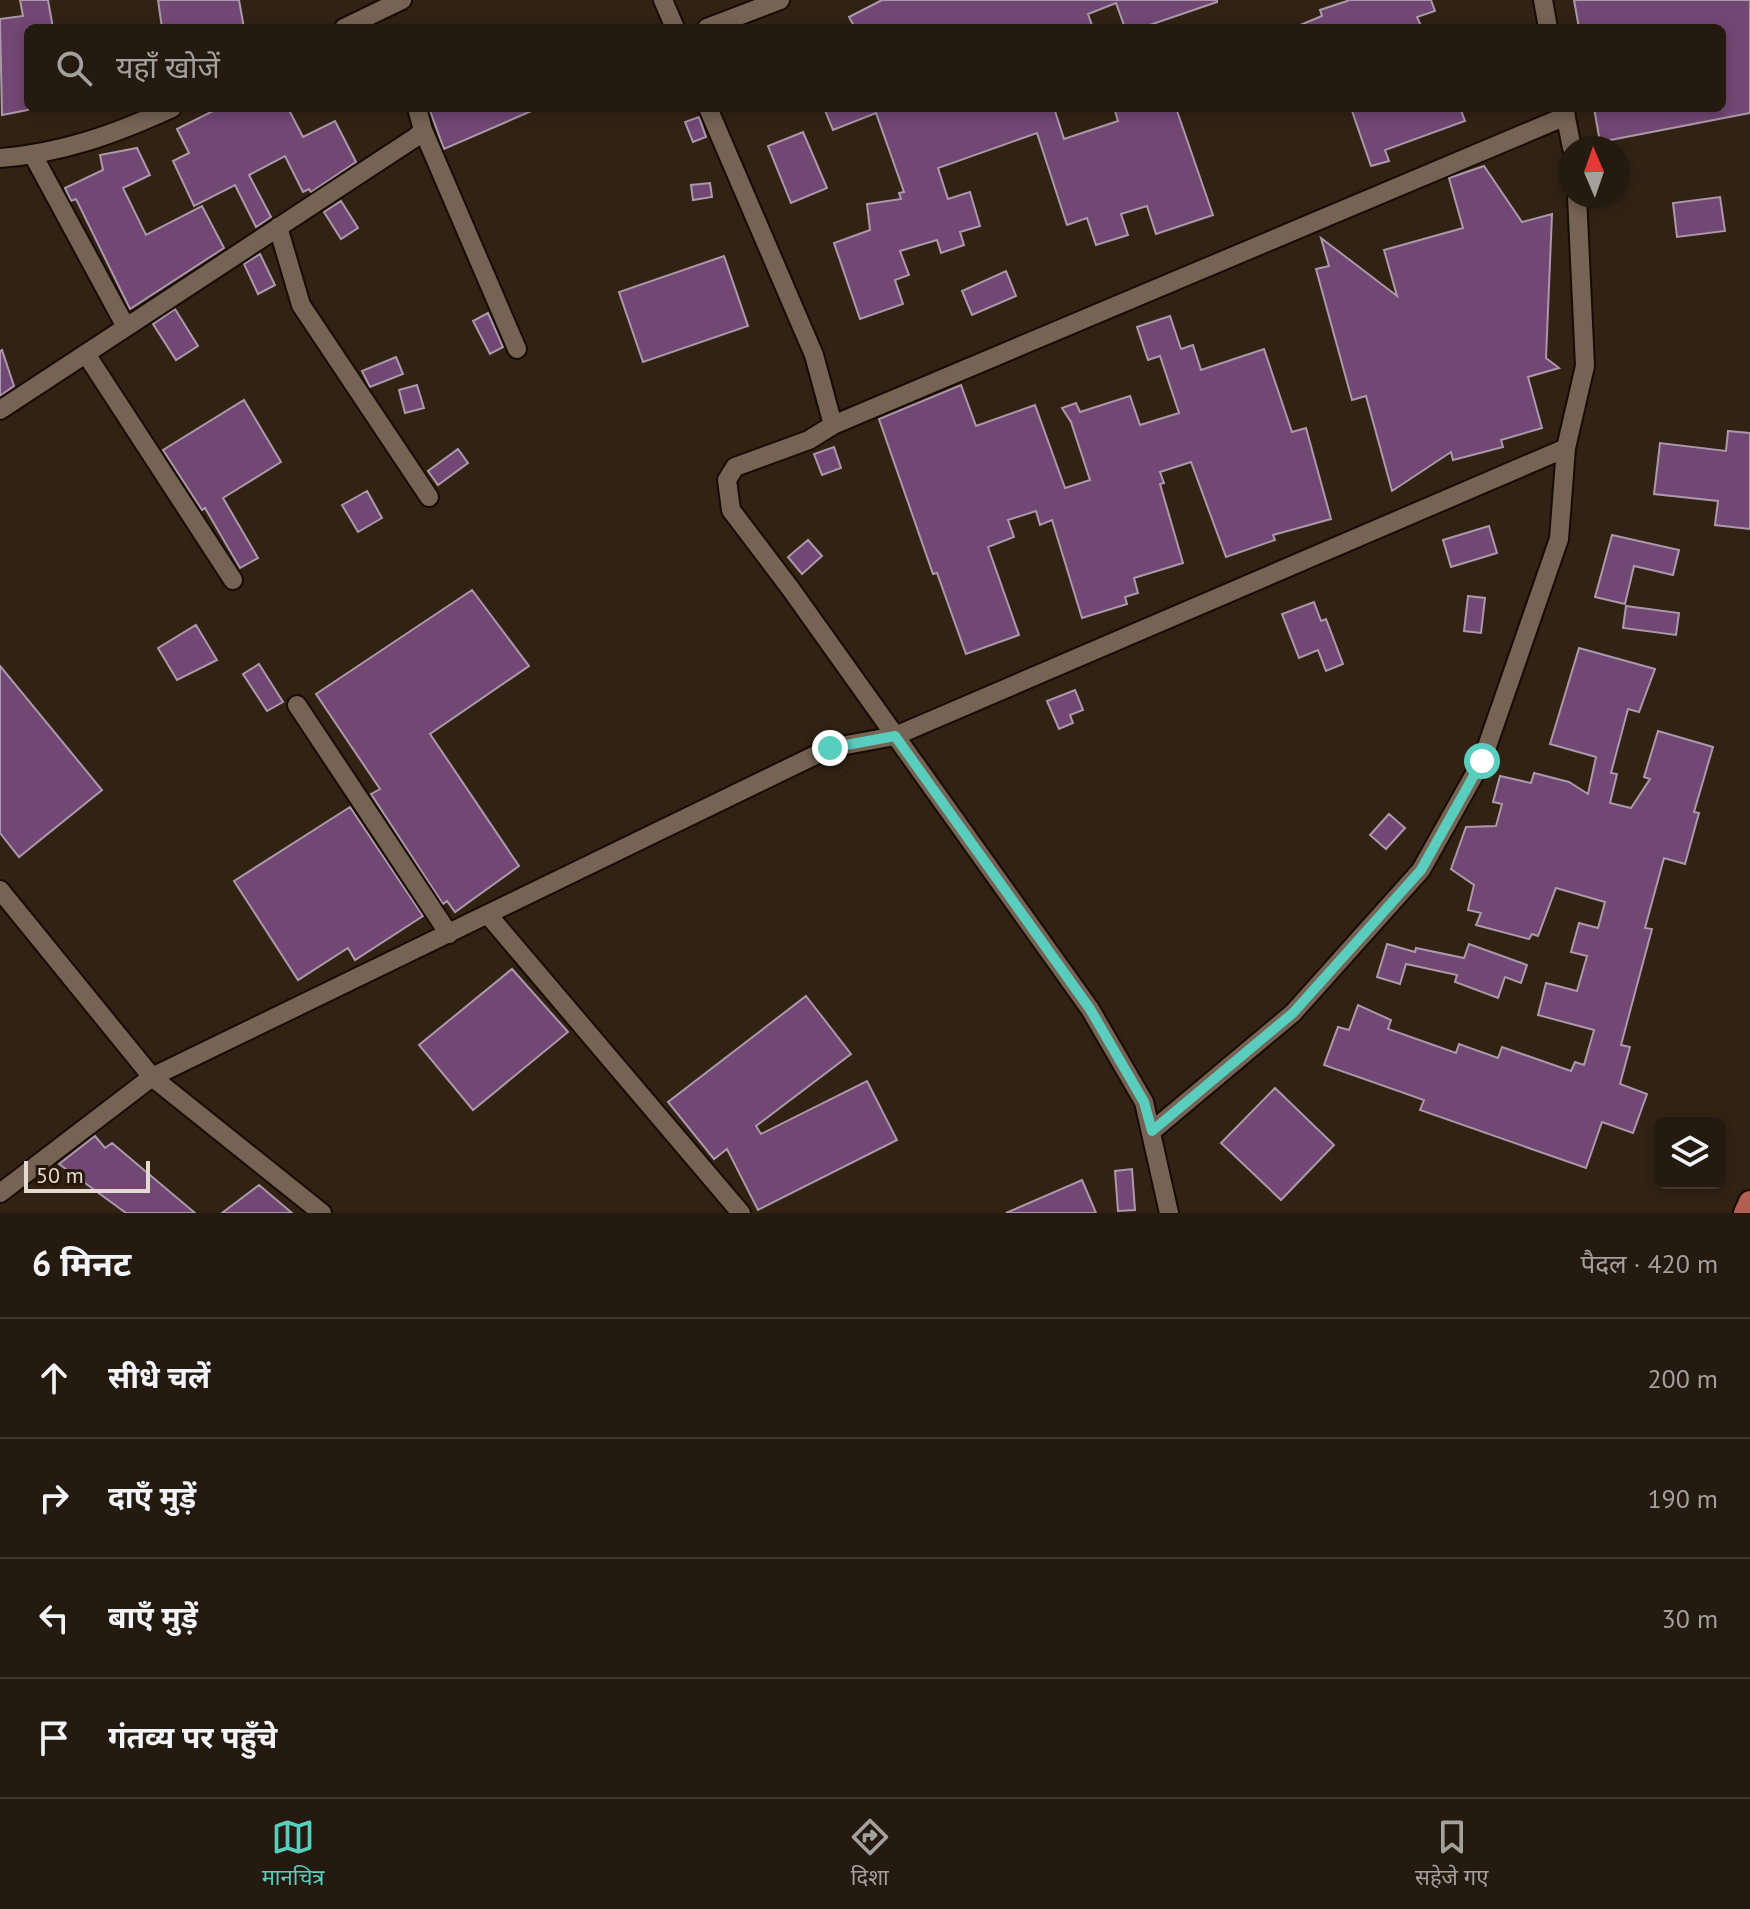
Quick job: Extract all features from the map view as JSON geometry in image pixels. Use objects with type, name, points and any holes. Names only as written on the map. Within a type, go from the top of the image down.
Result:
[{"type":"main road","points":[[1745,1213],[1750,1202]]},
{"type":"street","points":[[380,20],[402,0]]},
{"type":"street","points":[[663,0],[673,24]]},
{"type":"street","points":[[717,24],[780,0]]},
{"type":"street","points":[[1543,0],[1547,24]]},
{"type":"street","points":[[0,158],[33,155],[110,136],[163,112]]},
{"type":"street","points":[[418,112],[423,130],[517,349]]},
{"type":"street","points":[[710,112],[814,355],[833,425]]},
{"type":"street","points":[[1169,1213],[1144,1102],[1090,1009],[731,510],[727,480],[735,467],[809,440],[833,425],[1565,112],[1570,136]]},
{"type":"street","points":[[0,410],[423,130]]},
{"type":"street","points":[[33,155],[126,327]]},
{"type":"street","points":[[1152,1131],[1293,1013],[1421,870],[1482,761],[1559,539],[1566,448],[1585,366],[1578,208]]},
{"type":"street","points":[[278,227],[301,305],[429,497]]},
{"type":"street","points":[[86,354],[233,580]]},
{"type":"street","points":[[0,1193],[152,1077],[830,748],[895,736],[1566,448]]},
{"type":"street","points":[[297,705],[449,934]]},
{"type":"street","points":[[0,890],[152,1077],[322,1213]]},
{"type":"street","points":[[489,916],[741,1213]]},
{"type":"building","points":[[20,0],[48,0],[52,24],[24,24],[24,111],[2,115],[0,19],[23,16]]},
{"type":"building","points":[[158,0],[239,0],[243,24],[161,24]]},
{"type":"building","points":[[882,0],[1217,0],[1153,24],[1124,24],[1116,3],[1088,14],[1092,24],[853,24],[849,17]]},
{"type":"building","points":[[1350,0],[1431,0],[1435,11],[1417,17],[1420,24],[1303,24],[1322,16],[1320,10]]},
{"type":"building","points":[[1574,0],[1750,0],[1750,113],[1630,136],[1599,136],[1595,112],[1726,112],[1726,24],[1578,24]]},
{"type":"building","points":[[211,112],[290,112],[303,137],[335,121],[356,162],[311,192],[309,189],[303,192],[285,156],[249,175],[271,217],[256,227],[235,185],[194,206],[173,161],[189,153],[177,129]]},
{"type":"building","points":[[430,112],[529,112],[444,149]]},
{"type":"building","points":[[826,112],[1055,112],[1064,139],[1118,121],[1115,112],[1177,112],[1213,215],[1156,234],[1147,206],[1121,214],[1128,235],[1096,245],[1087,218],[1067,225],[1037,133],[938,168],[948,199],[970,192],[980,226],[960,232],[964,245],[941,253],[937,240],[900,251],[909,275],[895,280],[903,304],[860,319],[834,243],[870,230],[867,204],[901,199],[899,193],[904,192],[876,113],[833,130]]},
{"type":"building","points":[[1352,112],[1462,112],[1465,121],[1385,150],[1389,161],[1371,166]]},
{"type":"building","points":[[699,117],[706,137],[693,142],[685,122]]},
{"type":"building","points":[[803,132],[827,188],[791,203],[768,146]]},
{"type":"building","points":[[137,148],[150,175],[123,188],[146,235],[202,206],[224,248],[130,309],[76,199],[71,201],[65,188],[103,170],[100,155]]},
{"type":"building","points":[[1484,166],[1522,222],[1552,214],[1546,358],[1559,368],[1528,377],[1542,428],[1501,440],[1503,447],[1453,460],[1451,452],[1392,491],[1366,396],[1352,400],[1316,269],[1329,266],[1321,238],[1397,296],[1384,250],[1463,228],[1449,178]]},
{"type":"building","points":[[710,183],[712,197],[693,200],[691,185]]},
{"type":"building","points":[[1720,197],[1725,231],[1677,237],[1673,203]]},
{"type":"building","points":[[341,201],[358,228],[341,239],[324,212]]},
{"type":"building","points":[[260,254],[275,285],[258,294],[244,264]]},
{"type":"building","points":[[724,256],[748,326],[643,362],[619,292]]},
{"type":"building","points":[[1006,271],[1016,296],[972,315],[962,291]]},
{"type":"building","points":[[175,309],[198,346],[176,360],[153,324]]},
{"type":"building","points":[[488,313],[503,347],[490,354],[473,321]]},
{"type":"building","points":[[1170,316],[1181,349],[1193,345],[1201,370],[1264,349],[1292,432],[1306,428],[1331,519],[1273,535],[1275,540],[1226,557],[1191,462],[1160,472],[1164,483],[1160,484],[1183,563],[1134,578],[1138,593],[1125,597],[1127,604],[1082,618],[1052,520],[1040,525],[1036,511],[1008,520],[1014,537],[988,547],[1019,635],[966,654],[937,573],[933,574],[879,419],[961,385],[976,426],[1035,405],[1065,488],[1090,480],[1071,422],[1062,408],[1076,403],[1080,412],[1130,396],[1140,425],[1179,413],[1160,356],[1148,360],[1137,327]]},
{"type":"building","points":[[0,351],[14,386],[0,396]]},
{"type":"building","points":[[396,357],[403,374],[370,387],[362,371]]},
{"type":"building","points":[[417,385],[424,408],[405,413],[399,390]]},
{"type":"building","points":[[244,400],[281,462],[223,498],[258,558],[240,568],[205,508],[202,510],[163,450]]},
{"type":"building","points":[[1728,431],[1750,433],[1750,529],[1715,525],[1718,501],[1654,494],[1660,443],[1726,451]]},
{"type":"building","points":[[834,447],[841,468],[822,475],[814,454]]},
{"type":"building","points":[[458,449],[468,463],[438,485],[428,471]]},
{"type":"building","points":[[367,491],[382,518],[358,532],[342,505]]},
{"type":"building","points":[[1489,526],[1497,553],[1451,567],[1443,540]]},
{"type":"building","points":[[1612,535],[1679,550],[1673,575],[1634,566],[1625,604],[1595,597]]},
{"type":"building","points":[[808,540],[822,556],[802,574],[788,557]]},
{"type":"building","points":[[472,590],[529,666],[430,734],[519,866],[455,912],[447,901],[443,904],[371,794],[380,789],[316,694]]},
{"type":"building","points":[[1468,596],[1485,598],[1481,633],[1464,631]]},
{"type":"building","points":[[1314,602],[1321,621],[1326,619],[1343,664],[1326,671],[1318,650],[1299,658],[1282,614]]},
{"type":"building","points":[[1626,606],[1679,613],[1676,635],[1623,628]]},
{"type":"building","points":[[196,625],[217,660],[177,680],[158,648]]},
{"type":"building","points":[[1579,648],[1655,669],[1639,712],[1628,709],[1611,773],[1617,774],[1610,803],[1631,808],[1650,779],[1644,777],[1658,731],[1713,747],[1694,812],[1699,813],[1685,864],[1664,858],[1645,928],[1652,929],[1621,1045],[1630,1047],[1620,1084],[1647,1094],[1633,1133],[1602,1122],[1586,1168],[1420,1110],[1424,1100],[1324,1065],[1338,1027],[1349,1030],[1358,1005],[1391,1020],[1388,1029],[1456,1053],[1459,1044],[1498,1058],[1502,1047],[1571,1071],[1575,1062],[1584,1065],[1594,1030],[1538,1015],[1546,983],[1577,991],[1587,956],[1571,952],[1579,923],[1598,928],[1605,902],[1556,888],[1538,936],[1532,934],[1529,939],[1476,925],[1481,913],[1468,910],[1474,885],[1451,869],[1466,827],[1496,826],[1502,804],[1493,802],[1500,776],[1531,783],[1534,773],[1569,782],[1588,794],[1596,757],[1550,744]]},
{"type":"building","points":[[259,664],[283,702],[267,711],[243,674]]},
{"type":"building","points":[[0,666],[102,790],[19,857],[0,833]]},
{"type":"building","points":[[1075,690],[1083,710],[1070,715],[1073,723],[1059,729],[1047,701]]},
{"type":"building","points":[[350,807],[423,916],[355,960],[348,948],[298,980],[234,881]]},
{"type":"building","points":[[1389,814],[1405,828],[1386,849],[1370,835]]},
{"type":"building","points":[[1387,944],[1415,952],[1416,948],[1464,958],[1469,944],[1527,965],[1521,983],[1505,977],[1498,998],[1455,982],[1457,975],[1406,964],[1400,984],[1377,977]]},
{"type":"building","points":[[512,969],[568,1032],[473,1110],[419,1045]]},
{"type":"building","points":[[806,996],[851,1054],[756,1126],[761,1134],[867,1081],[897,1140],[758,1210],[727,1149],[714,1159],[668,1102]]},
{"type":"building","points":[[1275,1088],[1334,1145],[1281,1200],[1221,1143]]},
{"type":"building","points":[[95,1136],[105,1148],[112,1143],[195,1213],[126,1213],[59,1164]]},
{"type":"building","points":[[1132,1169],[1135,1210],[1118,1211],[1115,1171]]},
{"type":"building","points":[[1082,1180],[1096,1213],[1006,1213]]},
{"type":"building","points":[[259,1185],[292,1213],[222,1213]]},
{"type":"route","points":[[830,748],[895,736],[1090,1009],[1144,1102],[1152,1131],[1293,1013],[1421,870],[1482,761]]}]
